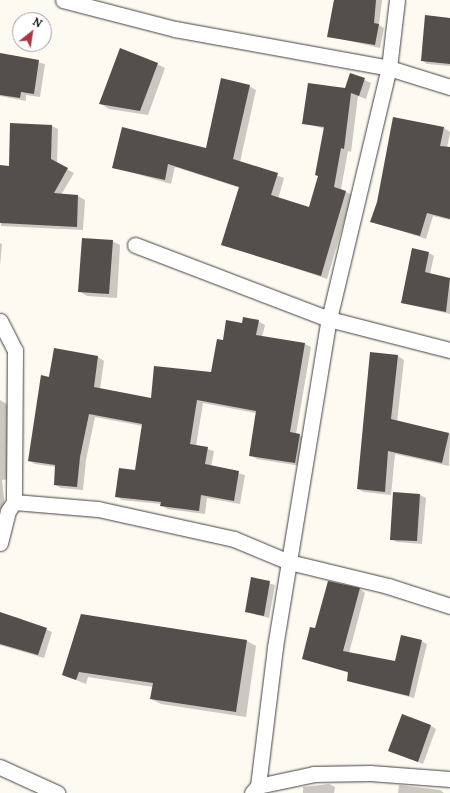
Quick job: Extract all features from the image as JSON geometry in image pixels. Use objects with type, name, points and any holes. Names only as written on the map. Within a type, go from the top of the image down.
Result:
[{"type":"street","points":[[63,0],[175,29],[389,68],[450,87]]},
{"type":"street","points":[[397,0],[389,68],[329,319],[275,647],[255,790],[314,774],[370,773],[450,779]]},
{"type":"street","points":[[135,245],[329,319],[450,350]]},
{"type":"street","points":[[0,321],[16,350],[14,502],[8,510],[0,543]]},
{"type":"street","points":[[14,502],[98,509],[234,539],[289,562],[388,586],[450,606]]},
{"type":"street","points":[[0,767],[57,793]]},
{"type":"building","points":[[334,0],[376,0],[374,23],[379,24],[375,45],[327,37]]},
{"type":"building","points":[[425,15],[450,18],[450,64],[421,61]]},
{"type":"building","points":[[120,48],[158,63],[140,111],[99,104]]},
{"type":"building","points":[[0,53],[39,60],[34,94],[21,92],[20,98],[0,95]]},
{"type":"building","points":[[350,73],[365,78],[359,96],[351,93],[344,149],[341,148],[334,187],[346,191],[321,276],[221,245],[239,187],[168,164],[165,180],[112,168],[122,127],[206,148],[221,78],[250,85],[233,159],[278,173],[271,195],[309,207],[318,176],[315,175],[324,127],[302,124],[308,83],[345,88]]},
{"type":"building","points":[[393,117],[444,127],[440,146],[450,147],[450,219],[427,213],[420,236],[370,222],[377,202]]},
{"type":"building","points":[[10,123],[52,125],[51,159],[68,168],[54,193],[78,195],[77,227],[0,223],[0,165],[9,166]]},
{"type":"building","points":[[82,238],[113,240],[109,294],[78,292]]},
{"type":"building","points":[[412,248],[429,252],[425,272],[450,278],[446,312],[401,303]]},
{"type":"building","points":[[243,317],[259,320],[256,335],[305,343],[290,432],[300,434],[295,463],[249,456],[256,411],[197,400],[190,444],[208,447],[205,464],[239,471],[234,501],[201,495],[199,511],[160,506],[161,502],[115,497],[119,468],[135,470],[142,424],[89,414],[80,457],[77,487],[54,485],[55,465],[28,461],[41,375],[49,377],[54,348],[98,356],[94,387],[151,398],[154,366],[211,372],[217,339],[223,340],[226,320],[242,323]]},
{"type":"building","points":[[370,352],[398,355],[391,419],[449,433],[442,463],[388,451],[385,492],[357,489]]},
{"type":"building","points":[[393,492],[420,494],[417,541],[390,540]]},
{"type":"building","points":[[251,577],[270,581],[264,616],[245,612]]},
{"type":"building","points":[[328,581],[360,588],[343,651],[395,661],[401,635],[422,640],[409,696],[347,681],[348,672],[302,659],[310,627],[315,628]]},
{"type":"building","points":[[0,612],[47,628],[38,655],[0,644]]},
{"type":"building","points":[[81,614],[247,640],[236,712],[150,699],[153,683],[79,672],[76,680],[62,675]]},
{"type":"building","points":[[402,714],[431,725],[418,762],[388,751]]}]
